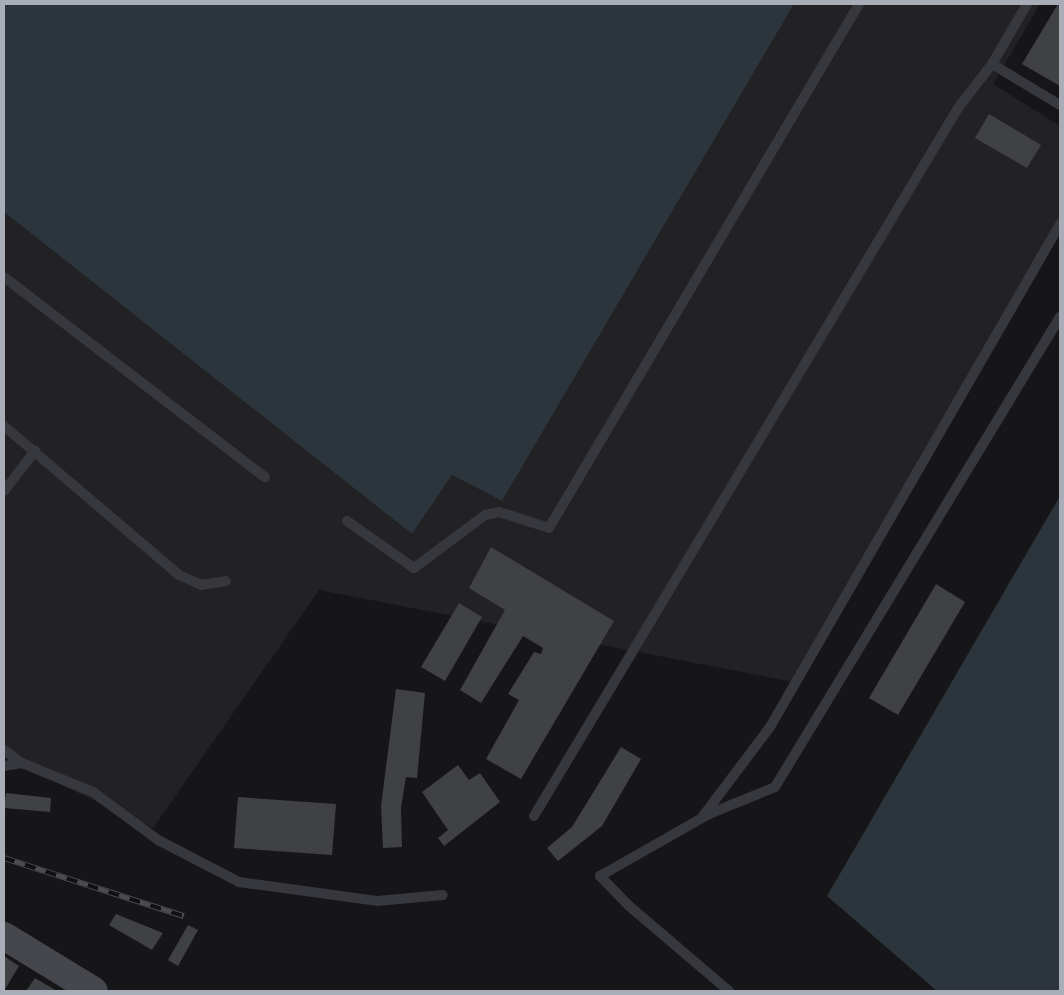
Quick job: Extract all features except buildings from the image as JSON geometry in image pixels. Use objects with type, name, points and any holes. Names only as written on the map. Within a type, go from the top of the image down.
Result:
[{"type":"main road","points":[[4,936],[94,991]]},
{"type":"lane","points":[[347,521],[414,568],[485,515],[499,512],[549,528],[859,4]]},
{"type":"lane","points":[[534,816],[958,108],[992,64],[1027,4]]},
{"type":"lane","points":[[992,64],[1060,105]]},
{"type":"lane","points":[[699,821],[770,727],[1060,224]]},
{"type":"lane","points":[[4,277],[265,477]]},
{"type":"lane","points":[[729,991],[629,906],[600,876],[699,821],[765,793],[782,778],[1060,317]]},
{"type":"lane","points":[[4,426],[179,575],[201,585],[226,581]]},
{"type":"lane","points":[[4,491],[7,476],[35,451]]},
{"type":"lane","points":[[4,750],[22,763],[93,792],[152,836],[239,882],[377,901],[443,896]]},
{"type":"lane","points":[[4,766],[22,763]]},
{"type":"shaded area","points":[[4,4],[794,4],[502,501],[452,475],[412,534],[4,212]]},
{"type":"shaded area","points":[[794,4],[1040,4],[993,84],[1060,126],[1060,234],[793,682],[319,590],[153,828],[4,758],[4,212],[412,534],[452,475],[502,501]]},
{"type":"shaded area","points":[[1060,496],[1060,991],[937,991],[827,896]]},
{"type":"railway","points":[[4,858],[184,916]]}]
